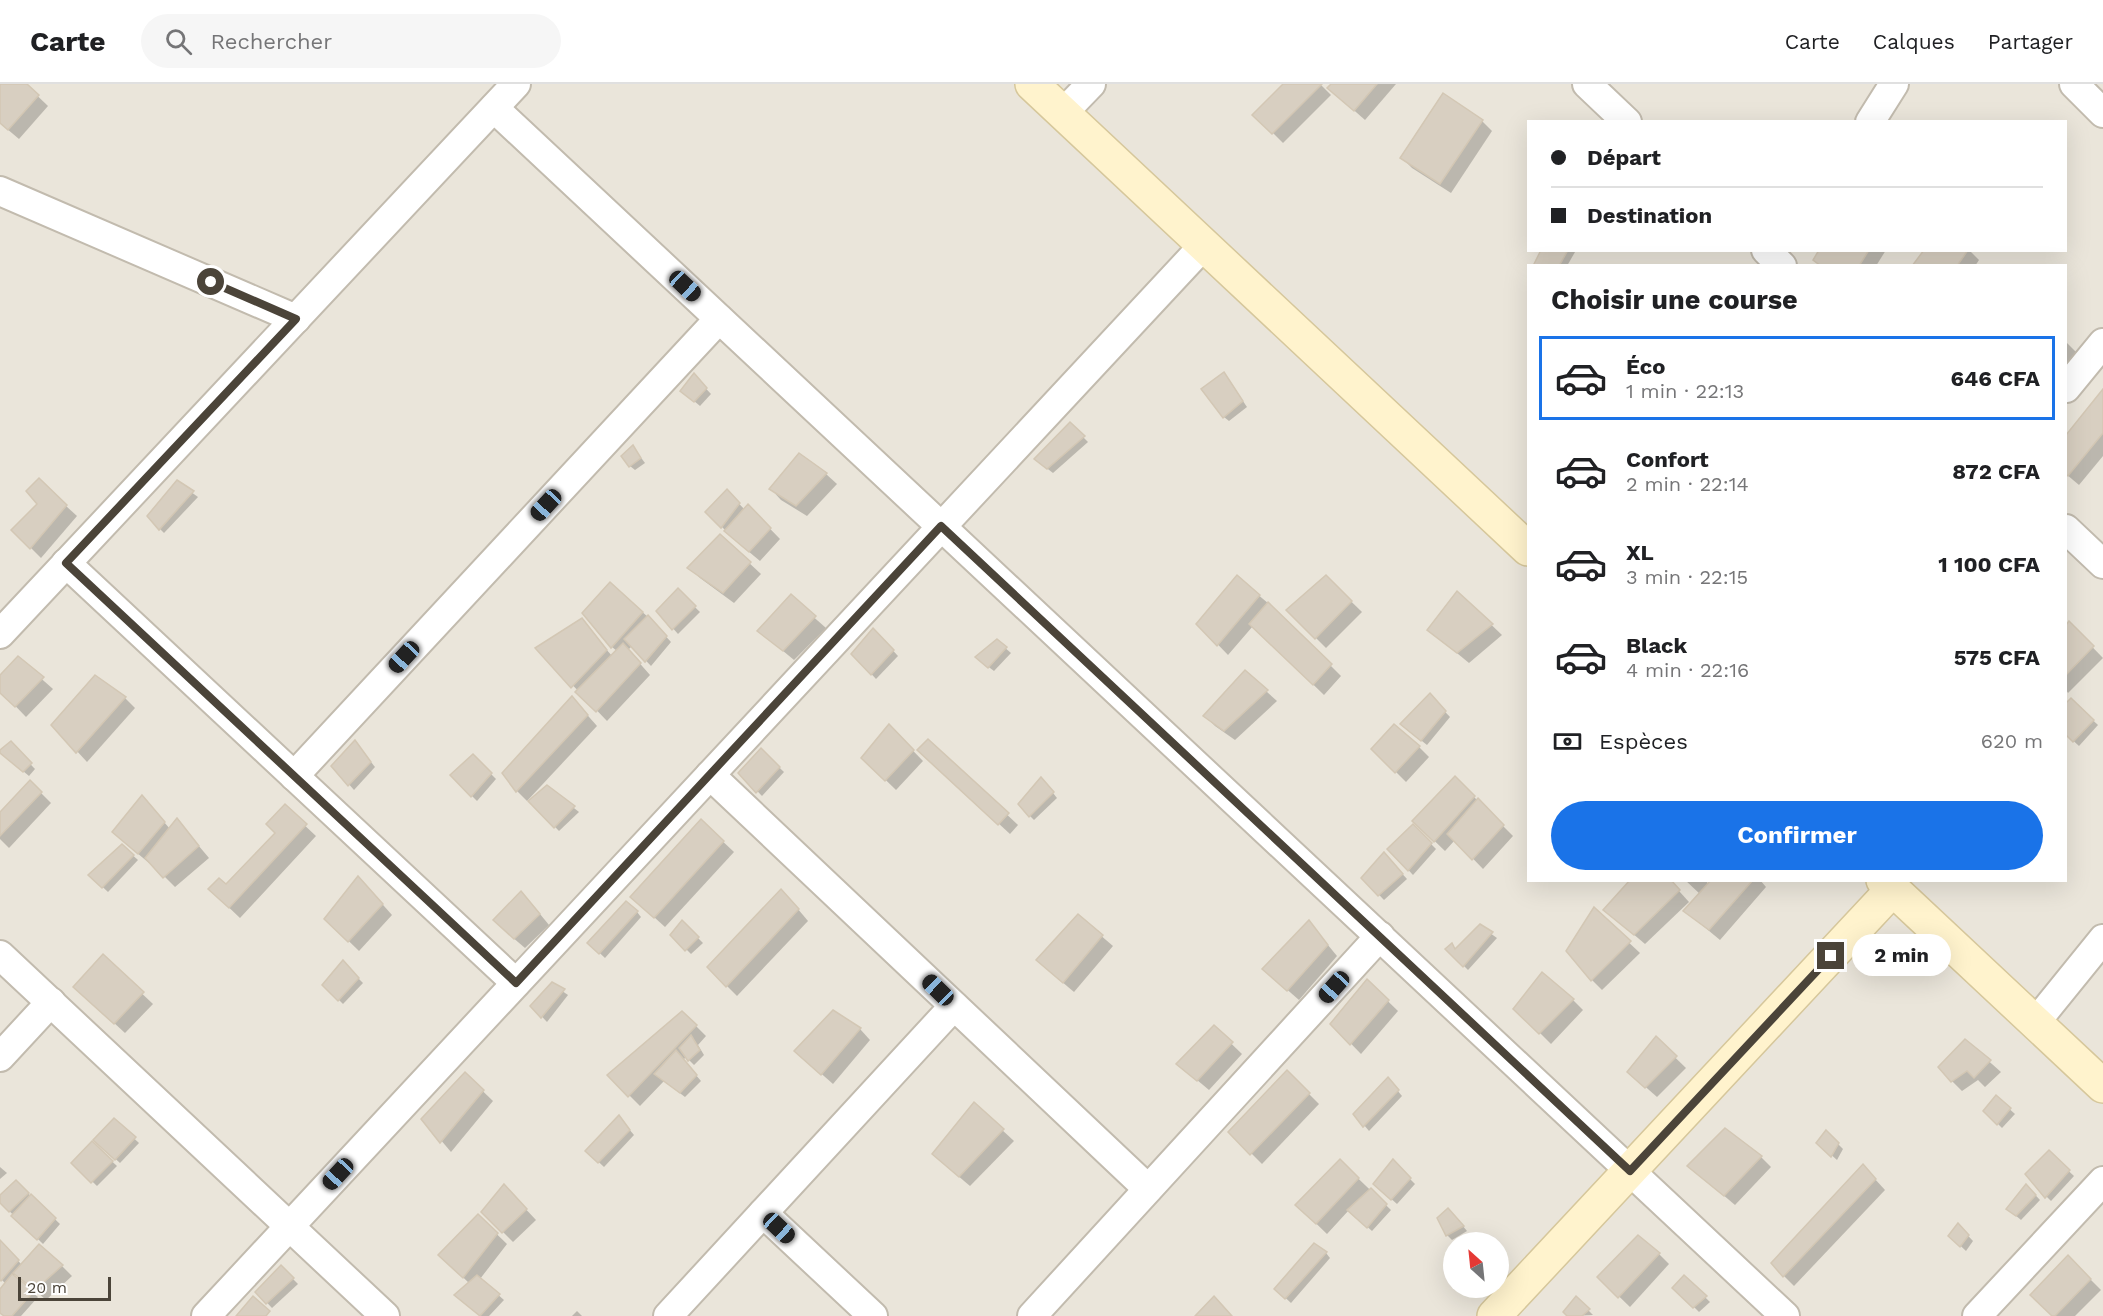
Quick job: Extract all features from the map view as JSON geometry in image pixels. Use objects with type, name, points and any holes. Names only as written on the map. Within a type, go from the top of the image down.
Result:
[{"type":"street","points":[[0,634],[516,84]]},
{"type":"street","points":[[1032,84],[1527,548]]},
{"type":"street","points":[[1063,113],[1091,84]]},
{"type":"street","points":[[1587,84],[1625,120]]},
{"type":"street","points":[[1871,120],[1894,84]]},
{"type":"street","points":[[2074,84],[2103,113]]},
{"type":"street","points":[[494,108],[1785,1316]]},
{"type":"street","points":[[0,191],[296,319]]},
{"type":"street","points":[[206,1316],[1204,245]]},
{"type":"street","points":[[294,776],[719,319]]},
{"type":"street","points":[[2067,387],[2103,342]]},
{"type":"street","points":[[2067,530],[2103,564]]},
{"type":"street","points":[[66,563],[516,983]]},
{"type":"street","points":[[710,775],[1148,1189]]},
{"type":"street","points":[[1494,1316],[1630,1171],[1888,885],[2103,1086]]},
{"type":"street","points":[[1032,1316],[1380,936]]},
{"type":"street","points":[[2035,1023],[2103,939]]},
{"type":"street","points":[[0,955],[385,1316]]},
{"type":"street","points":[[0,1057],[51,1002]]},
{"type":"street","points":[[668,1316],[954,1006]]},
{"type":"street","points":[[1977,1316],[2103,1181]]},
{"type":"street","points":[[764,1213],[873,1316]]},
{"type":"shaded area","points":[[0,84],[2103,84],[2103,1316],[0,1316]]},
{"type":"building","points":[[0,84],[27,84],[39,95],[8,130],[0,123]]},
{"type":"building","points":[[1283,84],[1322,84],[1272,134],[1252,115]]},
{"type":"building","points":[[1331,84],[1377,84],[1354,111],[1327,88]]},
{"type":"building","points":[[1443,93],[1483,120],[1440,184],[1400,158]]},
{"type":"building","points":[[1540,252],[1567,252],[1560,264],[1534,264]]},
{"type":"building","points":[[1818,252],[1868,252],[1860,264],[1818,264],[1813,260]]},
{"type":"building","points":[[1922,252],[1967,252],[1958,264],[1914,264]]},
{"type":"building","points":[[1224,372],[1243,401],[1223,418],[1201,389]]},
{"type":"building","points":[[694,373],[707,388],[694,402],[680,391]]},
{"type":"building","points":[[2103,389],[2103,433],[2068,476],[2067,434]]},
{"type":"building","points":[[1070,422],[1085,436],[1047,469],[1034,459]]},
{"type":"building","points":[[633,445],[641,458],[629,467],[621,456]]},
{"type":"building","points":[[799,453],[827,473],[796,506],[769,489]]},
{"type":"building","points":[[39,478],[67,505],[30,549],[11,530],[37,504],[26,491]]},
{"type":"building","points":[[177,480],[194,491],[159,530],[147,516]]},
{"type":"building","points":[[727,489],[740,503],[721,528],[705,512]]},
{"type":"building","points":[[748,504],[771,528],[749,552],[724,531]]},
{"type":"building","points":[[720,534],[751,562],[723,593],[687,568]]},
{"type":"building","points":[[1237,575],[1260,595],[1217,646],[1196,624]]},
{"type":"building","points":[[1326,575],[1352,601],[1315,639],[1286,610]]},
{"type":"building","points":[[610,582],[643,612],[611,648],[582,613]]},
{"type":"building","points":[[678,588],[696,606],[672,630],[656,611]]},
{"type":"building","points":[[1457,591],[1493,624],[1457,653],[1427,630]]},
{"type":"building","points":[[791,594],[816,616],[783,651],[757,631]]},
{"type":"building","points":[[1268,602],[1332,664],[1313,685],[1249,624]]},
{"type":"building","points":[[648,615],[667,636],[645,662],[624,639]]},
{"type":"building","points":[[582,618],[607,650],[571,688],[535,648]]},
{"type":"building","points":[[2069,621],[2094,646],[2067,674],[2067,624]]},
{"type":"building","points":[[873,628],[894,650],[871,675],[851,654]]},
{"type":"building","points":[[997,639],[1007,647],[988,668],[975,657]]},
{"type":"building","points":[[623,643],[641,663],[596,712],[575,692]]},
{"type":"building","points":[[18,656],[44,677],[15,707],[0,693],[0,675]]},
{"type":"building","points":[[1245,670],[1268,690],[1224,731],[1203,716]]},
{"type":"building","points":[[95,675],[126,697],[76,753],[51,725]]},
{"type":"building","points":[[1430,693],[1446,711],[1421,741],[1400,724]]},
{"type":"building","points":[[572,696],[588,715],[516,792],[502,773]]},
{"type":"building","points":[[2071,698],[2094,720],[2073,742],[2067,736],[2067,702]]},
{"type":"building","points":[[889,724],[914,750],[885,781],[861,758]]},
{"type":"building","points":[[1394,724],[1420,746],[1395,773],[1371,749]]},
{"type":"building","points":[[928,739],[1009,813],[998,825],[917,750]]},
{"type":"building","points":[[355,740],[371,762],[348,786],[331,766]]},
{"type":"building","points":[[11,741],[32,763],[23,772],[0,753],[0,750]]},
{"type":"building","points":[[761,748],[780,767],[756,793],[738,773]]},
{"type":"building","points":[[473,754],[492,773],[471,797],[450,775]]},
{"type":"building","points":[[1455,776],[1475,796],[1434,842],[1412,821]]},
{"type":"building","points":[[1041,777],[1054,792],[1029,817],[1018,804]]},
{"type":"building","points":[[30,780],[42,792],[0,836],[0,812]]},
{"type":"building","points":[[547,785],[575,806],[554,828],[528,801]]},
{"type":"building","points":[[142,795],[165,822],[138,854],[112,832]]},
{"type":"building","points":[[1478,798],[1504,825],[1472,860],[1447,834]]},
{"type":"building","points":[[285,804],[307,824],[229,908],[208,889],[219,878],[226,884],[275,833],[266,824]]},
{"type":"building","points":[[177,818],[199,846],[163,878],[145,858]]},
{"type":"building","points":[[701,819],[724,841],[654,918],[630,897]]},
{"type":"building","points":[[1413,824],[1432,843],[1408,871],[1387,849]]},
{"type":"building","points":[[122,844],[134,855],[102,888],[88,875]]},
{"type":"building","points":[[1384,852],[1403,874],[1378,896],[1361,878]]},
{"type":"building","points":[[358,876],[383,904],[348,942],[324,919]]},
{"type":"building","points":[[1628,882],[1673,882],[1680,890],[1634,935],[1603,910]]},
{"type":"building","points":[[1709,882],[1751,882],[1709,930],[1683,911]]},
{"type":"building","points":[[781,889],[799,909],[726,987],[707,967]]},
{"type":"building","points":[[521,891],[540,914],[514,939],[493,920]]},
{"type":"building","points":[[626,901],[638,911],[599,954],[587,943]]},
{"type":"building","points":[[1594,907],[1631,941],[1591,981],[1566,951]]},
{"type":"building","points":[[1078,914],[1103,935],[1063,983],[1036,960]]},
{"type":"building","points":[[682,920],[699,937],[685,951],[670,935]]},
{"type":"building","points":[[1309,920],[1328,945],[1287,991],[1262,969]]},
{"type":"building","points":[[1480,924],[1493,932],[1463,967],[1445,949],[1452,943],[1455,949]]},
{"type":"building","points":[[103,954],[144,992],[114,1024],[73,987]]},
{"type":"building","points":[[343,960],[359,978],[338,1001],[322,985]]},
{"type":"building","points":[[1542,972],[1574,999],[1539,1034],[1513,1009]]},
{"type":"building","points":[[1367,979],[1389,1000],[1350,1045],[1330,1024]]},
{"type":"building","points":[[552,982],[565,989],[541,1018],[530,1006]]},
{"type":"building","points":[[833,1010],[861,1028],[821,1075],[794,1051]]},
{"type":"building","points":[[682,1011],[697,1025],[628,1097],[607,1075]]},
{"type":"building","points":[[1214,1025],[1233,1042],[1197,1081],[1176,1064]]},
{"type":"building","points":[[691,1035],[700,1050],[688,1061],[679,1048]]},
{"type":"building","points":[[1656,1036],[1677,1056],[1645,1088],[1627,1072]]},
{"type":"building","points":[[1965,1039],[1991,1060],[1974,1078],[1967,1071],[1951,1082],[1938,1067]]},
{"type":"building","points":[[676,1050],[697,1075],[680,1093],[654,1074]]},
{"type":"building","points":[[1287,1070],[1310,1093],[1250,1155],[1228,1132]]},
{"type":"building","points":[[465,1072],[484,1090],[440,1143],[421,1119]]},
{"type":"building","points":[[1388,1077],[1399,1090],[1363,1127],[1353,1114]]},
{"type":"building","points":[[1996,1095],[2011,1108],[1997,1125],[1983,1111]]},
{"type":"building","points":[[974,1102],[1004,1129],[959,1177],[932,1154]]},
{"type":"building","points":[[619,1115],[630,1130],[598,1163],[585,1151]]},
{"type":"building","points":[[114,1118],[136,1137],[115,1160],[93,1140]]},
{"type":"building","points":[[1725,1128],[1762,1156],[1724,1196],[1687,1166]]},
{"type":"building","points":[[1826,1130],[1839,1143],[1831,1157],[1816,1143]]},
{"type":"building","points":[[92,1141],[113,1161],[91,1183],[71,1163]]},
{"type":"building","points":[[2049,1150],[2070,1170],[2045,1198],[2025,1174]]},
{"type":"building","points":[[1340,1159],[1359,1178],[1316,1224],[1295,1205]]},
{"type":"building","points":[[1393,1159],[1411,1178],[1391,1200],[1373,1184]]},
{"type":"building","points":[[1863,1164],[1876,1179],[1783,1277],[1771,1263]]},
{"type":"building","points":[[16,1180],[29,1193],[9,1212],[0,1203],[0,1195]]},
{"type":"building","points":[[504,1184],[527,1209],[502,1233],[481,1212]]},
{"type":"building","points":[[2026,1184],[2036,1195],[2016,1216],[2006,1209]]},
{"type":"building","points":[[1371,1188],[1387,1204],[1367,1228],[1347,1210]]},
{"type":"building","points":[[31,1194],[56,1218],[37,1240],[11,1216]]},
{"type":"building","points":[[1448,1208],[1464,1226],[1453,1232],[1444,1232],[1437,1218]]},
{"type":"building","points":[[478,1214],[498,1233],[463,1278],[438,1255]]},
{"type":"building","points":[[1958,1223],[1969,1235],[1960,1247],[1948,1236]]},
{"type":"building","points":[[1638,1235],[1660,1253],[1618,1298],[1597,1277]]},
{"type":"building","points":[[0,1240],[19,1260],[1,1281],[0,1280]]},
{"type":"building","points":[[1314,1243],[1327,1252],[1285,1299],[1274,1289]]},
{"type":"building","points":[[39,1244],[63,1265],[35,1290],[13,1273]]},
{"type":"building","points":[[2068,1255],[2091,1279],[2055,1316],[2052,1316],[2030,1295]]},
{"type":"building","points":[[281,1265],[294,1278],[266,1304],[255,1292]]},
{"type":"building","points":[[12,1274],[34,1291],[12,1316],[4,1316],[0,1313],[0,1289]]},
{"type":"building","points":[[477,1275],[500,1294],[480,1316],[454,1295]]},
{"type":"building","points":[[1684,1275],[1707,1296],[1693,1308],[1672,1288]]},
{"type":"building","points":[[253,1296],[270,1311],[266,1316],[236,1316]]},
{"type":"building","points":[[1214,1296],[1232,1316],[1195,1316]]},
{"type":"building","points":[[1576,1296],[1590,1309],[1582,1316],[1567,1316],[1563,1312]]},
{"type":"route","points":[[211,282],[296,319],[66,563],[516,983],[941,526],[1630,1171],[1831,956]]}]
